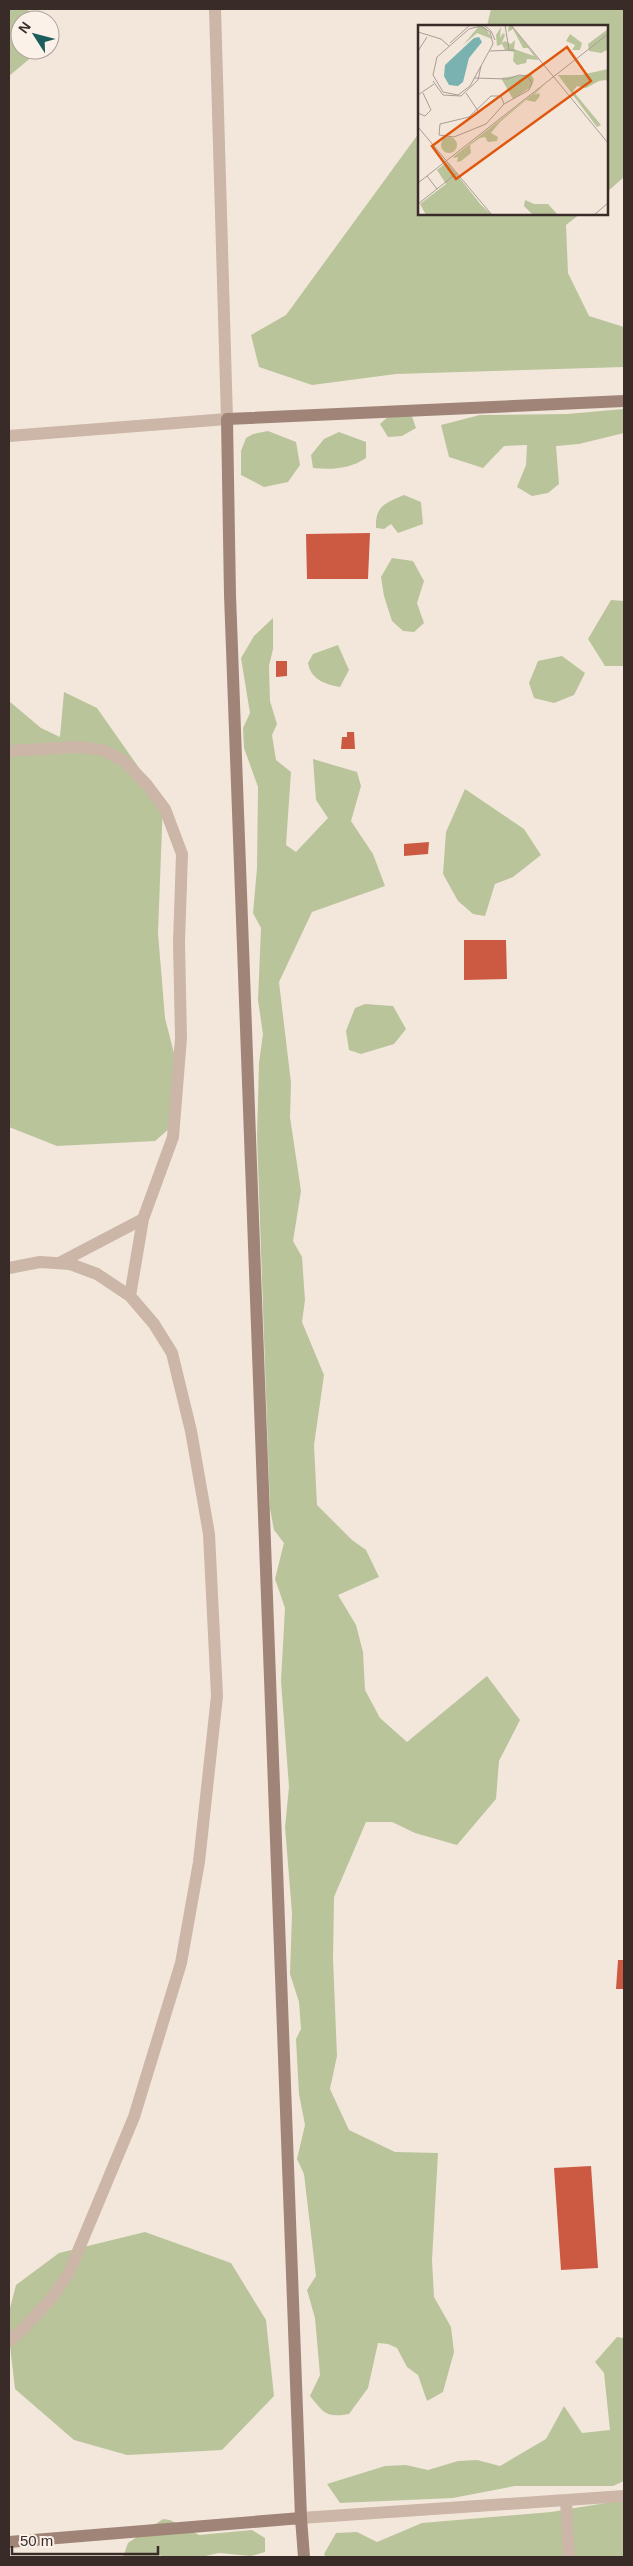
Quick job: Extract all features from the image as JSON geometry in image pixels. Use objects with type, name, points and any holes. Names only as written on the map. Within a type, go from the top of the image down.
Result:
[{"type":"street","points":[[215,9],[228,419],[230,595],[301,2518],[304,2557]]},
{"type":"street","points":[[9,436],[228,419],[624,401]]},
{"type":"street","points":[[9,751],[77,747],[103,750],[124,761],[147,785],[166,809],[182,854],[179,942],[181,1038],[173,1137],[144,1219],[130,1296]]},
{"type":"street","points":[[59,1263],[144,1219]]},
{"type":"street","points":[[9,1268],[40,1262],[59,1263],[70,1264],[97,1274],[130,1296],[154,1324],[172,1353],[191,1431],[208,1534],[217,1696],[200,1862],[182,1963],[134,2117],[94,2218],[68,2275],[49,2301],[9,2341]]},
{"type":"street","points":[[9,2542],[301,2518],[624,2496]]},
{"type":"street","points":[[566,2500],[568,2557]]},
{"type":"green space","points":[[9,9],[23,9],[26,10],[10,10],[10,60],[28,60],[9,76]]},
{"type":"green space","points":[[491,9],[624,9],[624,177],[608,191],[608,25],[487,25]]},
{"type":"green space","points":[[418,134],[418,215],[579,215],[566,225],[568,273],[589,316],[624,327],[624,367],[396,374],[312,385],[259,367],[251,335],[286,315]]},
{"type":"green space","points":[[400,406],[410,411],[416,428],[402,436],[388,437],[380,424]]},
{"type":"green space","points":[[624,409],[624,433],[579,444],[556,446],[559,484],[548,493],[532,496],[517,487],[526,465],[527,445],[504,446],[483,468],[449,457],[441,425],[480,415],[567,414]]},
{"type":"green space","points":[[268,431],[296,442],[300,465],[288,482],[264,487],[241,475],[241,451],[246,438],[253,434]]},
{"type":"green space","points":[[339,432],[366,442],[366,458],[360,462],[340,468],[313,468],[311,455],[324,439]]},
{"type":"green space","points":[[404,495],[421,502],[423,524],[398,533],[391,524],[384,529],[376,528],[377,514],[383,506]]},
{"type":"green space","points":[[392,558],[413,561],[424,581],[417,603],[424,623],[414,632],[403,631],[392,621],[384,596],[381,577]]},
{"type":"green space","points":[[611,600],[624,601],[624,666],[605,666],[588,639]]},
{"type":"green space","points":[[273,618],[273,649],[269,666],[270,701],[277,724],[272,735],[276,760],[291,772],[286,845],[296,852],[328,818],[316,800],[313,759],[357,772],[361,786],[351,821],[373,854],[385,886],[312,912],[279,982],[291,1083],[290,1117],[301,1191],[293,1241],[302,1257],[305,1300],[302,1322],[324,1375],[314,1445],[317,1505],[352,1540],[366,1550],[379,1577],[338,1595],[356,1625],[363,1652],[365,1690],[380,1718],[407,1742],[487,1676],[520,1720],[499,1761],[496,1799],[457,1845],[415,1833],[392,1822],[366,1822],[334,1897],[333,1958],[337,2056],[330,2089],[349,2130],[395,2152],[438,2153],[432,2260],[434,2297],[451,2327],[454,2352],[443,2392],[427,2401],[418,2375],[407,2367],[397,2348],[388,2344],[378,2343],[368,2388],[349,2414],[341,2415],[326,2413],[310,2396],[320,2375],[315,2318],[307,2290],[316,2276],[304,2174],[297,2159],[305,2125],[299,2094],[296,2039],[301,2029],[299,2002],[290,1974],[292,1913],[285,1827],[289,1787],[281,1681],[285,1608],[275,1579],[284,1543],[274,1530],[270,1509],[257,1136],[259,1063],[263,1034],[258,1000],[261,928],[253,913],[257,868],[258,787],[244,748],[243,728],[250,713],[241,658],[254,636]]},
{"type":"green space","points":[[338,645],[349,670],[340,687],[324,683],[315,677],[308,663],[313,654]]},
{"type":"green space","points":[[562,656],[585,673],[574,695],[554,703],[534,698],[529,683],[538,661]]},
{"type":"green space","points":[[64,692],[97,708],[163,802],[158,933],[165,1018],[178,1069],[177,1122],[155,1141],[57,1146],[9,1127],[9,701],[41,728],[60,737]]},
{"type":"green space","points":[[465,789],[524,829],[541,855],[513,877],[495,884],[485,916],[473,914],[458,901],[443,874],[446,832]]},
{"type":"green space","points":[[365,1004],[393,1006],[406,1029],[394,1044],[361,1054],[349,1050],[346,1031],[355,1008]]},
{"type":"green space","points":[[145,2232],[231,2263],[266,2320],[274,2396],[222,2450],[127,2455],[74,2440],[15,2389],[9,2337],[9,2312],[16,2285],[59,2253]]},
{"type":"green space","points":[[617,2337],[624,2338],[624,2481],[613,2486],[515,2486],[453,2498],[340,2503],[327,2484],[385,2466],[406,2465],[428,2470],[458,2461],[477,2460],[500,2466],[546,2439],[564,2406],[582,2433],[610,2430],[604,2373],[595,2362]]},
{"type":"green space","points":[[624,2500],[624,2557],[326,2557],[324,2554],[336,2533],[357,2532],[377,2542],[422,2523],[551,2512]]},
{"type":"green space","points":[[163,2519],[170,2520],[199,2535],[252,2530],[265,2538],[265,2552],[251,2556],[219,2553],[201,2557],[163,2557],[160,2555],[157,2557],[123,2557],[128,2543]]},
{"type":"building","points":[[370,533],[368,579],[307,579],[306,534]]},
{"type":"building","points":[[276,661],[287,661],[287,676],[276,677]]},
{"type":"building","points":[[347,732],[354,732],[355,749],[341,749],[342,737],[347,737]]},
{"type":"building","points":[[429,842],[428,854],[404,856],[404,844]]},
{"type":"building","points":[[464,940],[506,940],[507,979],[464,980]]},
{"type":"building","points":[[618,1960],[624,1960],[624,1989],[616,1989]]},
{"type":"building","points":[[591,2166],[598,2268],[561,2270],[554,2168]]}]
